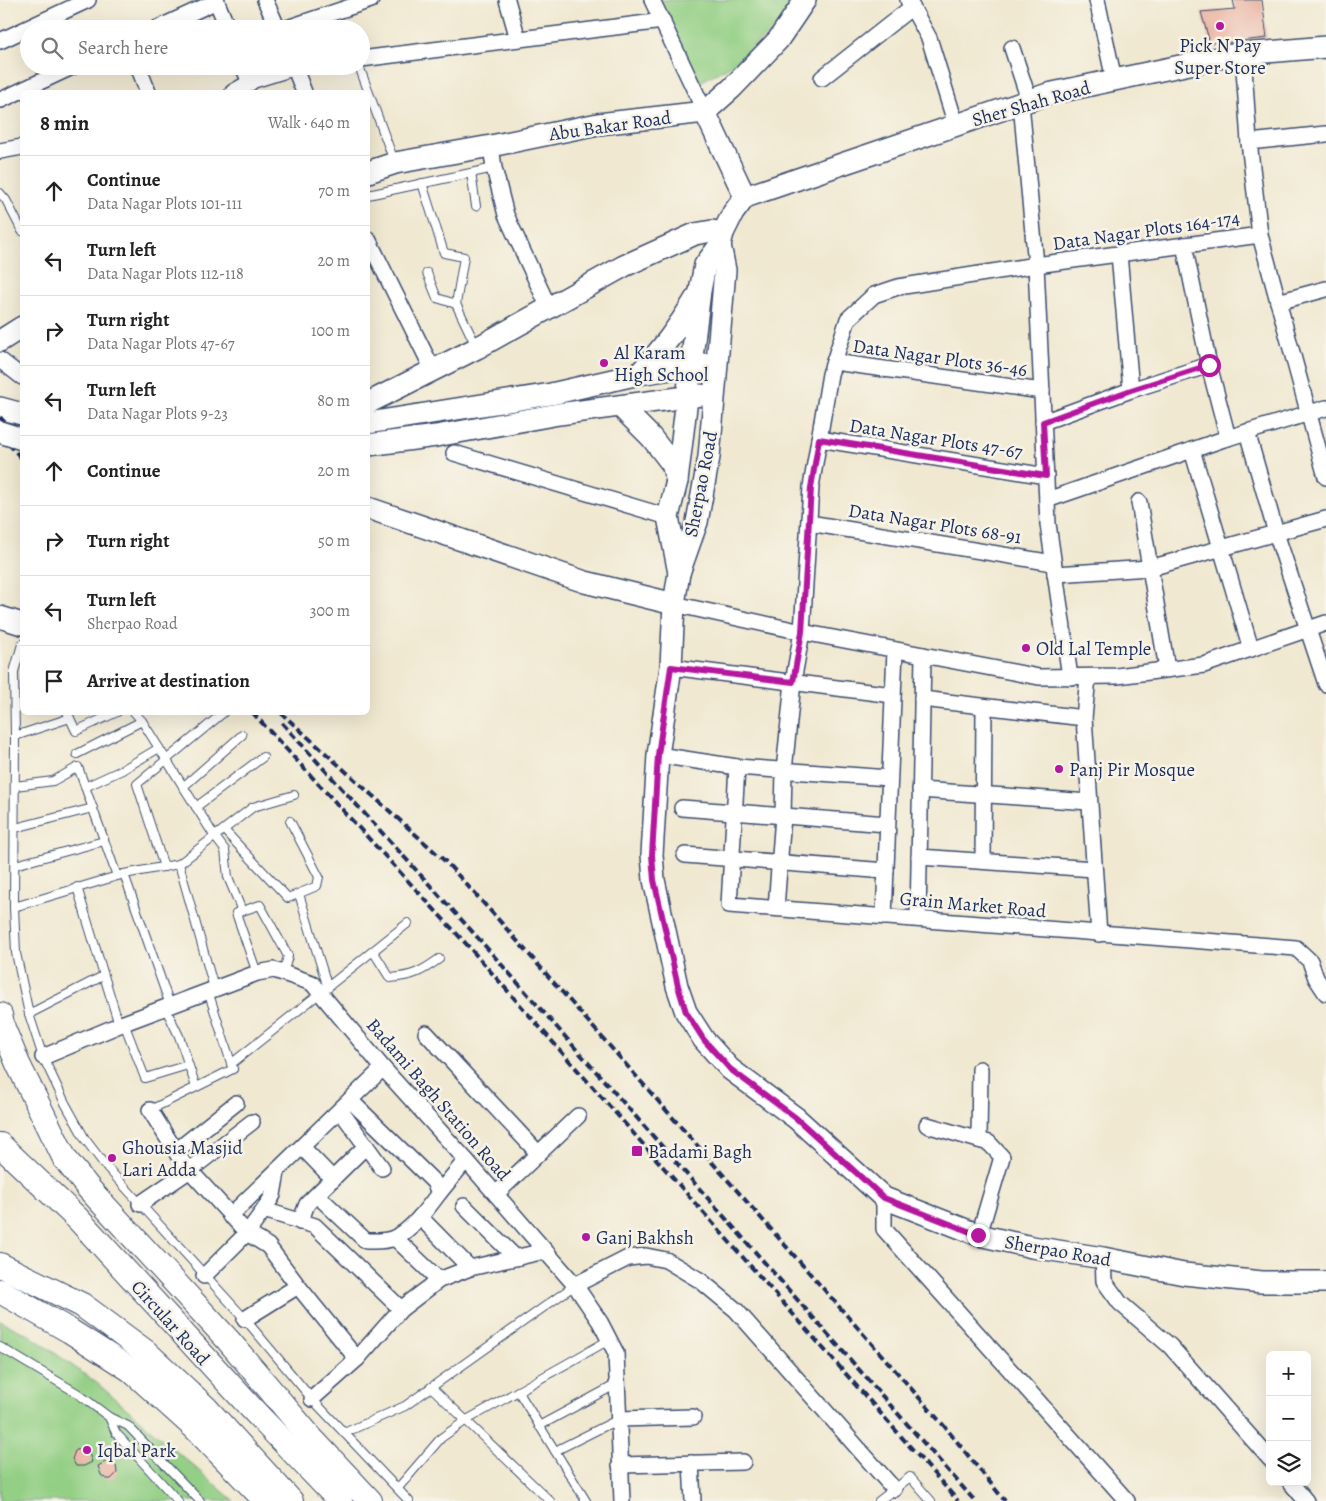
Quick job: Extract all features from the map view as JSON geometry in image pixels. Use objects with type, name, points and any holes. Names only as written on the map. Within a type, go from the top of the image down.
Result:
[{"type":"main road","points":[[639,374],[662,350],[677,330],[700,291],[706,265],[745,197],[705,112],[732,88],[778,40],[805,0]]},
{"type":"main road","name":"Sher Shah Road","points":[[745,197],[1048,94],[1243,54],[1326,47]]},
{"type":"main road","name":"Abu Bakar Road","points":[[370,171],[395,163],[598,124],[705,112]]},
{"type":"main road","points":[[370,402],[477,348],[624,266],[695,234],[712,231],[721,239]]},
{"type":"main road","name":"Sherpao Road","points":[[721,239],[725,270],[709,457],[697,522],[679,573],[674,604],[671,667],[658,755],[652,855],[654,880],[678,986],[686,1012],[704,1040],[730,1069],[796,1118],[884,1198],[978,1235],[1032,1247],[1103,1258],[1184,1274],[1262,1282],[1326,1282]]},
{"type":"main road","name":"Sherpao Road","points":[[679,573],[668,517],[677,481],[700,291]]},
{"type":"main road","points":[[0,341],[20,328]]},
{"type":"main road","points":[[370,423],[551,394],[639,374],[717,362]]},
{"type":"main road","points":[[370,445],[436,436],[559,414],[715,393]]},
{"type":"main road","points":[[620,406],[651,437],[672,464],[677,481]]},
{"type":"main road","points":[[0,408],[20,413]]},
{"type":"main road","points":[[0,432],[20,438]]},
{"type":"main road","points":[[370,509],[586,582],[674,604]]},
{"type":"main road","points":[[0,617],[20,623]]},
{"type":"main road","points":[[0,1015],[3,1028],[18,1064],[65,1159],[96,1197],[228,1340],[311,1438],[370,1501]]},
{"type":"main road","name":"Circular Road","points":[[0,1145],[78,1219],[252,1410],[340,1501]]},
{"type":"main road","name":"Circular Road","points":[[0,1265],[82,1304],[147,1353],[206,1408],[291,1501]]},
{"type":"main road","points":[[0,1291],[70,1331],[131,1370],[193,1426],[266,1501]]},
{"type":"street","points":[[45,20],[88,0]]},
{"type":"street","points":[[175,20],[217,0],[225,20]]},
{"type":"street","points":[[265,0],[274,20]]},
{"type":"street","points":[[311,20],[371,0]]},
{"type":"street","points":[[507,0],[518,39]]},
{"type":"street","points":[[652,0],[705,112]]},
{"type":"street","points":[[1097,0],[1114,80]]},
{"type":"street","points":[[822,78],[910,4],[929,38],[956,125]]},
{"type":"street","points":[[370,58],[663,21]]},
{"type":"street","points":[[0,41],[20,32]]},
{"type":"street","points":[[1012,48],[1025,102],[1036,265],[1048,524],[1070,677]]},
{"type":"street","points":[[1243,54],[1249,142],[1260,235],[1326,477]]},
{"type":"street","points":[[22,90],[55,75]]},
{"type":"street","points":[[141,75],[145,90]]},
{"type":"street","points":[[247,75],[250,82]]},
{"type":"street","points":[[236,90],[250,82],[271,75]]},
{"type":"street","points":[[297,75],[303,90]]},
{"type":"street","points":[[0,84],[2,91],[0,104]]},
{"type":"street","points":[[1,100],[20,91]]},
{"type":"street","points":[[1249,142],[1326,134]]},
{"type":"street","points":[[0,151],[20,146]]},
{"type":"street","points":[[491,146],[494,168],[506,215],[549,308]]},
{"type":"street","name":"Data Nagar Plots 164-174","points":[[834,362],[848,318],[874,295],[898,287],[1036,265],[1260,235]]},
{"type":"street","points":[[370,243],[433,370]]},
{"type":"street","points":[[1184,245],[1209,365],[1228,438]]},
{"type":"street","points":[[1119,254],[1131,390]]},
{"type":"street","points":[[1278,302],[1326,290]]},
{"type":"street","points":[[0,360],[20,372]]},
{"type":"street","points":[[776,908],[783,816],[784,771],[793,682],[802,632],[811,488],[830,374],[834,362]]},
{"type":"street","name":"Data Nagar Plots 36-46","points":[[834,362],[1042,391]]},
{"type":"street","points":[[1043,422],[1131,390],[1209,365]]},
{"type":"street","points":[[1047,500],[1228,438],[1326,408]]},
{"type":"street","points":[[1247,432],[1276,533],[1326,684]]},
{"type":"street","name":"Data Nagar Plots 47-67","points":[[819,439],[1046,476]]},
{"type":"street","points":[[1192,450],[1251,649]]},
{"type":"street","points":[[454,454],[668,517]]},
{"type":"street","points":[[1139,502],[1167,670]]},
{"type":"street","name":"Data Nagar Plots 68-91","points":[[809,523],[1054,569],[1150,568],[1326,519]]},
{"type":"street","points":[[674,604],[802,632],[1039,678],[1117,676],[1204,665],[1326,623]]},
{"type":"street","points":[[884,917],[895,650]]},
{"type":"street","points":[[918,919],[923,655]]},
{"type":"street","points":[[671,667],[893,695]]},
{"type":"street","points":[[1088,677],[1084,718],[1099,934]]},
{"type":"street","points":[[922,699],[984,708],[1084,718]]},
{"type":"street","points":[[983,861],[984,708]]},
{"type":"street","points":[[658,755],[737,767],[889,778]]},
{"type":"street","name":"Grain Market Road","points":[[737,767],[729,905],[1296,948],[1310,961],[1316,978],[1326,993]]},
{"type":"street","points":[[920,790],[1089,802]]},
{"type":"street","points":[[682,808],[887,824]]},
{"type":"street","points":[[684,855],[886,871]]},
{"type":"street","points":[[919,857],[1094,869]]},
{"type":"street","name":"Badami Bagh Station Road","points":[[43,1057],[211,989],[257,973],[274,970],[312,983],[324,991],[383,1068],[545,1251],[574,1285],[600,1322],[616,1353],[622,1501]]},
{"type":"street","points":[[426,1033],[538,1153]]},
{"type":"street","points":[[230,1216],[383,1068]]},
{"type":"street","points":[[979,1140],[980,1069]]},
{"type":"street","points":[[176,1151],[236,1103]]},
{"type":"street","points":[[345,1105],[366,1146],[382,1168]]},
{"type":"street","points":[[345,1105],[434,1182],[439,1193]]},
{"type":"street","points":[[150,1110],[190,1170],[247,1233],[268,1246],[357,1359]]},
{"type":"street","points":[[496,1194],[578,1116]]},
{"type":"street","points":[[140,1204],[190,1170],[252,1122]]},
{"type":"street","points":[[927,1125],[988,1143],[1002,1157],[978,1235]]},
{"type":"street","points":[[300,1222],[307,1204],[366,1146]]},
{"type":"street","points":[[302,1147],[333,1179]]},
{"type":"street","points":[[317,1195],[366,1241],[395,1238],[420,1217],[466,1160]]},
{"type":"street","points":[[204,1276],[247,1233],[274,1196],[277,1172]]},
{"type":"street","points":[[884,1198],[884,1229],[1127,1501]]},
{"type":"street","points":[[464,1206],[516,1258]]},
{"type":"street","points":[[264,1210],[315,1226],[401,1308]]},
{"type":"street","points":[[420,1217],[470,1268]]},
{"type":"street","points":[[395,1238],[440,1280]]},
{"type":"street","points":[[312,1399],[357,1359],[401,1308],[440,1280],[470,1268],[545,1251]]},
{"type":"street","points":[[574,1285],[628,1258],[646,1256],[666,1260],[701,1281],[736,1310],[894,1490]]},
{"type":"street","points":[[1103,1258],[1104,1281],[1120,1303],[1170,1346],[1266,1454]]},
{"type":"street","points":[[245,1320],[298,1286]]},
{"type":"street","points":[[619,1419],[693,1417]]},
{"type":"street","points":[[620,1465],[743,1462]]},
{"type":"street","points":[[691,1463],[693,1501]]},
{"type":"street","points":[[1293,1486],[1306,1501]]},
{"type":"lane","points":[[363,75],[369,90]]},
{"type":"lane","points":[[370,94],[395,163]]},
{"type":"lane","points":[[370,195],[494,168]]},
{"type":"lane","points":[[471,173],[476,206]]},
{"type":"lane","points":[[422,183],[444,253],[464,256],[456,304],[477,348]]},
{"type":"lane","points":[[0,193],[6,200],[20,227]]},
{"type":"lane","points":[[426,273],[436,298],[456,304]]},
{"type":"lane","points":[[20,651],[14,672],[16,736],[14,907],[16,953],[29,1014],[43,1057],[85,1139],[104,1164],[245,1320],[312,1399],[409,1501]]},
{"type":"lane","points":[[16,736],[68,715],[76,731],[111,715]]},
{"type":"lane","points":[[164,867],[137,784],[221,715]]},
{"type":"lane","points":[[77,754],[140,716],[225,850],[228,877],[242,911]]},
{"type":"lane","points":[[183,786],[242,735]]},
{"type":"lane","points":[[85,786],[122,770],[159,748]]},
{"type":"lane","points":[[196,807],[262,757]]},
{"type":"lane","points":[[15,786],[53,781],[78,767],[104,841],[120,875],[196,1088]]},
{"type":"lane","points":[[14,907],[120,875],[178,864],[252,807],[294,795]]},
{"type":"lane","points":[[15,828],[93,808]]},
{"type":"lane","points":[[224,830],[288,898],[317,886],[319,877],[290,821]]},
{"type":"lane","points":[[15,865],[104,841]]},
{"type":"lane","points":[[150,1110],[233,1069],[178,864]]},
{"type":"lane","points":[[77,887],[103,976],[145,1078],[188,1065]]},
{"type":"lane","points":[[299,894],[324,991]]},
{"type":"lane","points":[[257,973],[236,913],[260,905],[288,956],[283,974]]},
{"type":"lane","points":[[231,1064],[408,923]]},
{"type":"lane","points":[[373,951],[390,978],[404,977],[420,972],[440,959]]},
{"type":"lane","points":[[29,1014],[103,976]]},
{"type":"lane","points":[[344,1433],[405,1406],[574,1285]]},
{"type":"lane","points":[[398,1488],[441,1438],[465,1421],[609,1340]]},
{"type":"lane","points":[[0,1348],[77,1393],[109,1417],[128,1426],[200,1501]]},
{"type":"lane","points":[[540,1426],[617,1384]]},
{"type":"lane","points":[[431,1387],[550,1501]]},
{"type":"lane","points":[[518,1391],[586,1501]]},
{"type":"lane","points":[[109,1417],[116,1433],[178,1501]]},
{"type":"lane","points":[[555,1451],[619,1419]]},
{"type":"lane","points":[[879,1501],[910,1477],[931,1501]]},
{"type":"green space","points":[[658,0],[793,0],[782,22],[730,66],[700,82]]},
{"type":"green space","name":"Iqbal Park","points":[[0,1321],[31,1336],[98,1384],[234,1501],[0,1501]]},
{"type":"building","points":[[1233,0],[1262,0],[1267,38],[1210,43],[1201,12],[1235,9]]},
{"type":"building","points":[[78,1449],[86,1450],[92,1462],[84,1466],[76,1466],[72,1459],[75,1451]]},
{"type":"building","points":[[109,1461],[116,1465],[117,1473],[111,1479],[107,1479],[101,1475],[98,1466]]},
{"type":"railway","points":[[0,417],[20,440]]},
{"type":"railway","points":[[0,434],[20,457]]},
{"type":"railway","points":[[255,715],[469,947],[958,1501]]},
{"type":"railway","points":[[283,715],[446,862],[945,1427],[1005,1501]]},
{"type":"railway","points":[[282,723],[479,939],[975,1501]]},
{"type":"place","name":"Pick N Pay Super Store","points":[[1220,26]]},
{"type":"place","name":"Al Karam High School","points":[[604,363]]},
{"type":"place","name":"Old Lal Temple","points":[[1026,648]]},
{"type":"place","name":"Panj Pir Mosque","points":[[1059,769]]},
{"type":"place","name":"Badami Bagh","points":[[637,1151]]},
{"type":"place","name":"Ghousia Masjid Lari Adda","points":[[112,1158]]},
{"type":"place","name":"Ganj Bakhsh","points":[[586,1237]]},
{"type":"place","name":"Iqbal Park","points":[[87,1450]]},
{"type":"route","points":[[978,1235],[884,1198],[796,1118],[730,1069],[704,1040],[686,1012],[678,986],[654,880],[652,855],[658,755],[671,667],[793,682],[802,632],[811,488],[819,439],[1046,476],[1043,422],[1131,390],[1209,365]]}]
